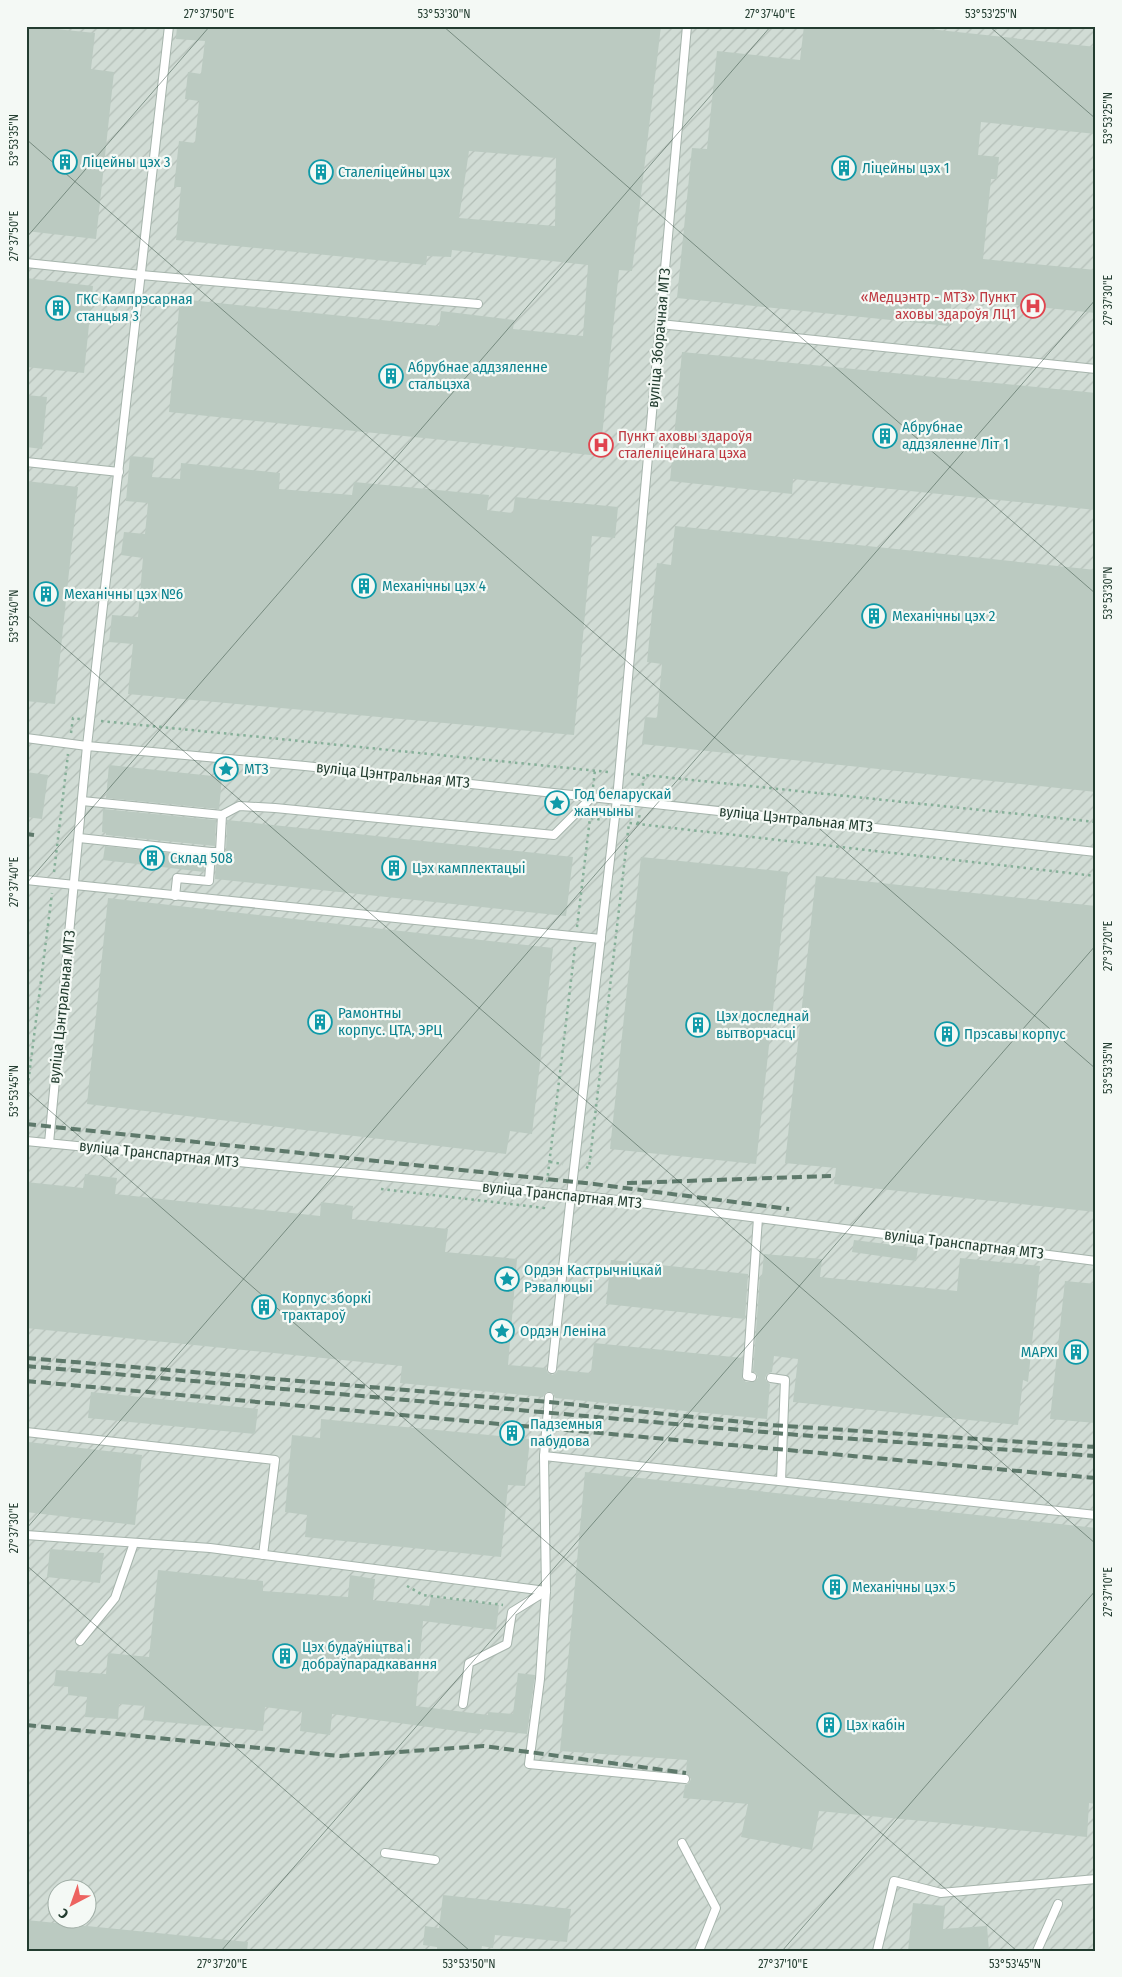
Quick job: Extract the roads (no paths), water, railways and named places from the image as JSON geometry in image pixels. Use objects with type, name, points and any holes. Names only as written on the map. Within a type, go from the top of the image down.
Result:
[{"type":"lane","points":[[26,738],[87,746],[169,26]]},
{"type":"lane","name":"вуліца Зборачная МТЗ","points":[[552,1369],[617,799],[688,26]]},
{"type":"lane","points":[[26,263],[141,275],[478,304]]},
{"type":"lane","points":[[660,324],[1096,370]]},
{"type":"lane","points":[[26,462],[119,472]]},
{"type":"lane","name":"вуліца Цэнтральная МТЗ","points":[[48,1143],[87,746],[295,765],[1096,852]]},
{"type":"lane","points":[[82,801],[222,815],[238,806],[266,808],[554,835],[592,797]]},
{"type":"lane","points":[[78,838],[220,852],[222,815]]},
{"type":"lane","points":[[175,896],[177,878],[209,882],[211,852]]},
{"type":"lane","points":[[26,880],[601,939]]},
{"type":"lane","name":"вуліца Транспартная МТЗ","points":[[26,1141],[571,1195],[1096,1261]]},
{"type":"lane","points":[[752,1377],[747,1376],[758,1218]]},
{"type":"lane","points":[[771,1378],[786,1380],[780,1481]]},
{"type":"lane","points":[[549,1397],[544,1456],[546,1591],[540,1679],[529,1764],[685,1779]]},
{"type":"lane","points":[[26,1432],[275,1460],[263,1555]]},
{"type":"lane","points":[[544,1456],[1096,1515]]},
{"type":"lane","points":[[26,1535],[210,1548],[546,1591]]},
{"type":"lane","points":[[80,1641],[115,1598],[134,1543]]},
{"type":"lane","points":[[463,1704],[469,1663],[507,1644],[512,1612],[546,1591]]},
{"type":"lane","points":[[682,1843],[716,1908],[699,1951]]},
{"type":"lane","points":[[385,1853],[435,1860]]},
{"type":"lane","points":[[878,1951],[894,1881],[941,1893],[1096,1879]]},
{"type":"lane","points":[[1037,1951],[1058,1904]]},
{"type":"railway","points":[[26,834],[34,835]]},
{"type":"railway","points":[[26,1124],[594,1184],[789,1209]]},
{"type":"railway","points":[[627,1183],[831,1176]]},
{"type":"railway","points":[[26,1358],[549,1402],[771,1425],[1096,1447]]},
{"type":"railway","points":[[26,1366],[798,1435],[1096,1456]]},
{"type":"railway","points":[[26,1381],[1096,1478]]},
{"type":"railway","points":[[26,1725],[340,1756],[484,1746],[686,1773]]},
{"type":"place","name":"Ліцейны цэх 3","points":[[65,162]]},
{"type":"place","name":"Ліцейны цэх 1","points":[[844,168]]},
{"type":"place","name":"Сталеліцейны цэх","points":[[321,172]]},
{"type":"place","name":"«Медцэнтр - МТЗ» Пункт аховы здароўя ЛЦ1","points":[[1033,306]]},
{"type":"place","name":"ГКС Кампрэсарная станцыя 3","points":[[58,308]]},
{"type":"place","name":"Абрубнае аддзяленне стальцэха","points":[[391,376]]},
{"type":"place","name":"Абрубнае аддзяленне Літ 1","points":[[885,436]]},
{"type":"place","name":"Пункт аховы здароўя сталеліцейнага цэха","points":[[601,445]]},
{"type":"place","name":"Механічны цэх 4","points":[[364,586]]},
{"type":"place","name":"Механічны цэх №6","points":[[46,594]]},
{"type":"place","name":"Механічны цэх 2","points":[[874,616]]},
{"type":"place","name":"МТЗ","points":[[226,769]]},
{"type":"place","name":"Год беларускай жанчыны","points":[[557,803]]},
{"type":"place","name":"Склад 508","points":[[152,858]]},
{"type":"place","name":"Цэх камплектацыі","points":[[394,868]]},
{"type":"place","name":"Рамонтны корпус. ЦТА, ЭРЦ","points":[[320,1022]]},
{"type":"place","name":"Цэх доследнай вытворчасці","points":[[698,1025]]},
{"type":"place","name":"Прэсавы корпус","points":[[947,1034]]},
{"type":"place","name":"Ордэн Кастрычніцкай Рэвалюцыі","points":[[507,1279]]},
{"type":"place","name":"Корпус зборкі трактароў","points":[[264,1307]]},
{"type":"place","name":"Ордэн Леніна","points":[[502,1331]]},
{"type":"place","name":"МАРХІ","points":[[1076,1352]]},
{"type":"place","name":"Падземныя пабудова","points":[[512,1433]]},
{"type":"place","name":"Механічны цэх 5","points":[[835,1587]]},
{"type":"place","name":"Цэх будаўніцтва і добраўпарадкавання","points":[[285,1656]]},
{"type":"place","name":"Цэх кабін","points":[[829,1725]]}]
